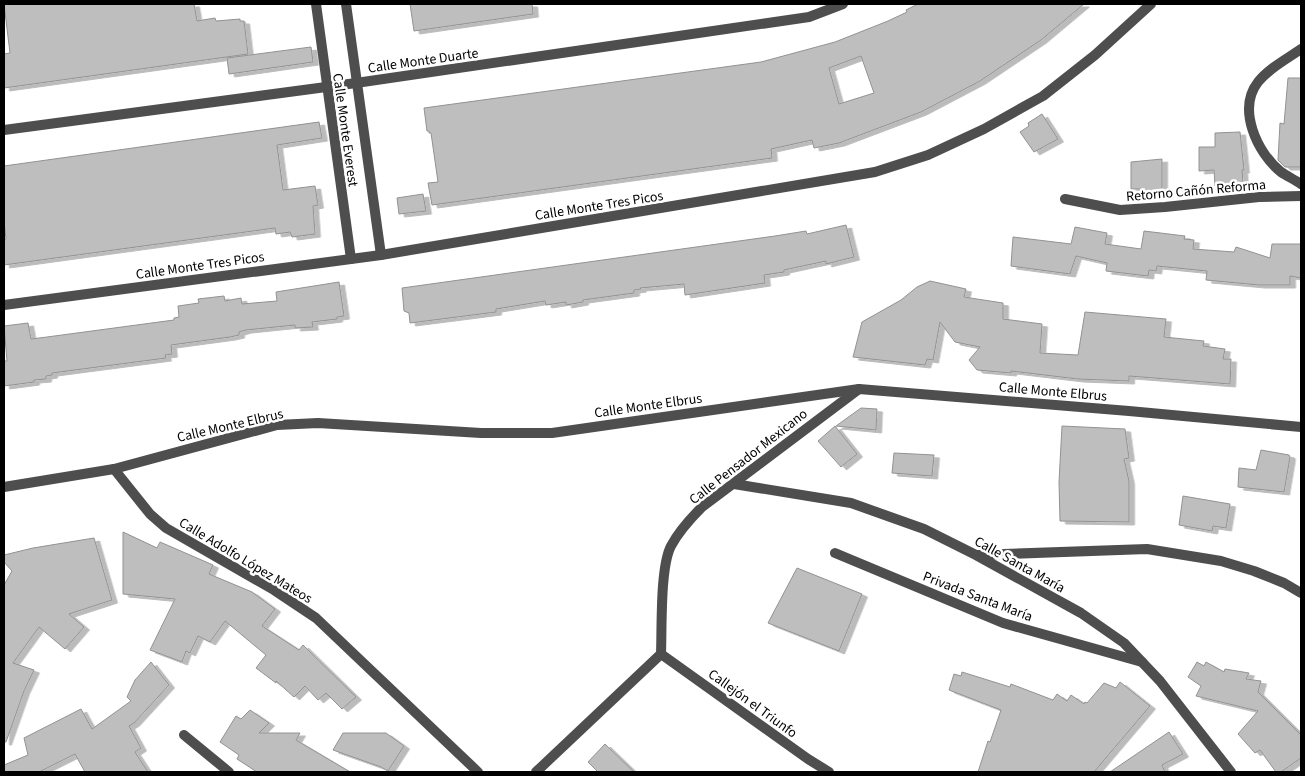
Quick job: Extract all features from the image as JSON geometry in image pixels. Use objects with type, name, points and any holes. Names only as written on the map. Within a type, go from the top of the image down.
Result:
[{"type":"street","name":"Calle Monte Everest","points":[[316,4],[326,88],[351,259]]},
{"type":"street","name":"Calle Monte Everest","points":[[346,4],[381,255]]},
{"type":"street","name":"Calle Monte Duarte","points":[[4,130],[356,84],[809,17],[843,4]]},
{"type":"street","name":"Calle Monte Tres Picos","points":[[4,306],[381,255],[875,172],[928,155],[968,137],[1042,96],[1095,55],[1151,4]]},
{"type":"street","name":"Retorno Cañón Reforma","points":[[1301,49],[1268,71],[1257,83],[1250,100],[1250,117],[1256,138],[1266,156],[1281,171],[1301,184]]},
{"type":"street","name":"Retorno Cañón Reforma","points":[[1065,199],[1120,210],[1259,197],[1301,196]]},
{"type":"street","name":"Calle Monte Elbrus","points":[[4,487],[114,469],[277,425],[318,423],[481,433],[552,433],[859,389],[1301,427]]},
{"type":"street","name":"Calle Pensador Mexicano","points":[[661,654],[665,570],[670,548],[686,523],[702,507],[859,389]]},
{"type":"street","name":"Calle Adolfo López Mateos","points":[[114,469],[150,514],[166,528],[274,590],[316,618],[478,772]]},
{"type":"street","name":"Calle Santa María","points":[[734,484],[851,504],[924,529],[976,555],[1081,613],[1124,643],[1160,681],[1232,772]]},
{"type":"street","points":[[976,555],[1147,549],[1221,561],[1284,583],[1301,593]]},
{"type":"street","name":"Privada Santa María","points":[[835,553],[1003,623],[1142,662]]},
{"type":"street","points":[[536,772],[661,654]]},
{"type":"street","name":"Callejón el Triunfo","points":[[661,654],[829,772]]},
{"type":"street","points":[[184,735],[229,772]]},
{"type":"building","points":[[4,4],[194,4],[197,21],[215,18],[216,21],[240,19],[240,21],[244,21],[248,54],[4,88],[4,54],[10,53]]},
{"type":"building","points":[[410,4],[532,4],[533,14],[414,31]]},
{"type":"building","points":[[918,4],[1084,4],[1041,40],[980,81],[921,112],[839,143],[814,148],[812,140],[771,149],[772,158],[432,205],[428,183],[438,182],[431,133],[427,131],[424,108],[761,62],[835,42],[888,21],[907,12],[906,10]],"holes":[[[861,56],[874,93],[839,104],[829,68]]]},
{"type":"building","points":[[311,47],[313,62],[229,74],[227,58]]},
{"type":"building","points":[[1288,78],[1301,78],[1301,167],[1285,167],[1278,160],[1280,123],[1284,124]]},
{"type":"building","points":[[1042,114],[1058,139],[1034,152],[1020,132],[1029,126],[1028,123]]},
{"type":"building","points":[[319,122],[322,138],[277,145],[283,190],[315,186],[318,205],[313,206],[315,234],[292,237],[290,232],[276,234],[275,228],[4,265],[4,240],[6,239],[4,222],[4,166]]},
{"type":"building","points":[[1240,132],[1244,170],[1242,170],[1243,184],[1215,186],[1214,170],[1199,171],[1199,147],[1215,147],[1215,133]]},
{"type":"building","points":[[1162,159],[1162,190],[1142,192],[1142,189],[1131,189],[1131,162]]},
{"type":"building","points":[[423,194],[426,211],[399,214],[397,198]]},
{"type":"building","points":[[846,225],[854,257],[826,264],[826,261],[764,275],[765,283],[685,295],[684,284],[640,288],[634,290],[634,293],[583,300],[583,302],[566,305],[566,302],[546,305],[545,301],[496,309],[496,312],[410,323],[409,313],[404,311],[402,288],[806,231],[807,234]]},
{"type":"building","points":[[1075,227],[1107,233],[1105,244],[1141,249],[1144,231],[1185,236],[1184,239],[1194,240],[1193,249],[1234,252],[1236,247],[1270,258],[1272,244],[1301,244],[1301,278],[1290,276],[1290,285],[1259,285],[1206,280],[1207,271],[1157,266],[1156,271],[1149,270],[1148,276],[1106,271],[1107,263],[1076,256],[1070,274],[1011,266],[1013,237],[1071,244]]},
{"type":"building","points":[[930,281],[966,289],[964,297],[1003,303],[1003,319],[1042,324],[1040,353],[1078,355],[1085,312],[1166,319],[1164,337],[1204,341],[1203,346],[1225,349],[1223,359],[1231,359],[1230,384],[1129,376],[1129,381],[1078,379],[1011,371],[1011,373],[977,370],[969,360],[980,347],[955,342],[940,322],[933,360],[927,359],[925,365],[853,357],[862,322],[901,300],[917,287]]},
{"type":"building","points":[[339,282],[344,316],[337,317],[337,319],[312,322],[313,327],[295,328],[295,325],[246,330],[239,332],[239,335],[230,337],[171,345],[172,354],[165,355],[166,358],[52,373],[52,375],[46,376],[46,379],[4,386],[4,361],[7,361],[4,326],[28,323],[31,339],[47,337],[174,320],[174,318],[179,317],[178,306],[199,303],[198,299],[224,296],[225,301],[241,298],[242,304],[277,301],[276,292]]},
{"type":"building","points":[[861,408],[877,409],[876,430],[836,426]]},
{"type":"building","points":[[835,426],[857,454],[841,467],[818,441]]},
{"type":"building","points":[[1062,426],[1125,429],[1129,458],[1124,459],[1129,481],[1129,522],[1060,521],[1059,482]]},
{"type":"building","points":[[1261,450],[1289,455],[1284,492],[1238,487],[1239,468],[1256,470]]},
{"type":"building","points":[[894,453],[934,455],[932,476],[892,473]]},
{"type":"building","points":[[1183,496],[1230,504],[1226,528],[1213,526],[1212,531],[1179,525]]},
{"type":"building","points":[[123,532],[157,548],[160,542],[213,565],[209,574],[252,592],[275,609],[262,626],[299,650],[303,645],[356,697],[342,709],[326,693],[318,700],[305,686],[294,697],[276,681],[276,683],[256,668],[266,655],[225,621],[210,642],[198,636],[190,653],[186,651],[182,662],[150,650],[175,599],[123,594]]},
{"type":"building","points":[[94,538],[112,600],[69,614],[84,627],[65,649],[39,627],[13,663],[34,670],[24,691],[6,742],[4,742],[4,585],[12,571],[4,562],[4,555]]},
{"type":"building","points":[[797,568],[862,594],[839,651],[768,623]]},
{"type":"building","points":[[151,662],[169,685],[129,726],[141,748],[135,752],[148,772],[85,772],[75,754],[39,772],[4,772],[4,765],[28,755],[24,738],[81,709],[92,729],[131,701],[127,697],[135,680]]},
{"type":"building","points":[[1197,662],[1204,666],[1206,662],[1224,672],[1225,669],[1249,673],[1246,679],[1261,681],[1258,692],[1301,735],[1301,758],[1281,772],[1276,772],[1260,750],[1255,753],[1238,734],[1258,711],[1196,696],[1201,686],[1188,677]]},
{"type":"building","points":[[962,672],[1010,687],[1011,684],[1053,700],[1057,694],[1067,701],[1071,695],[1084,704],[1104,683],[1116,688],[1120,682],[1150,706],[1094,772],[978,772],[1001,710],[949,690],[954,674],[961,676]]},
{"type":"building","points":[[250,710],[269,723],[259,733],[300,733],[296,740],[350,772],[257,772],[237,759],[239,755],[220,742],[236,716],[241,719]]},
{"type":"building","points":[[1169,732],[1183,754],[1162,765],[1165,772],[1110,772]]},
{"type":"building","points":[[343,733],[386,733],[404,746],[388,771],[333,750]]},
{"type":"building","points":[[605,744],[634,772],[598,772],[588,762]]}]
